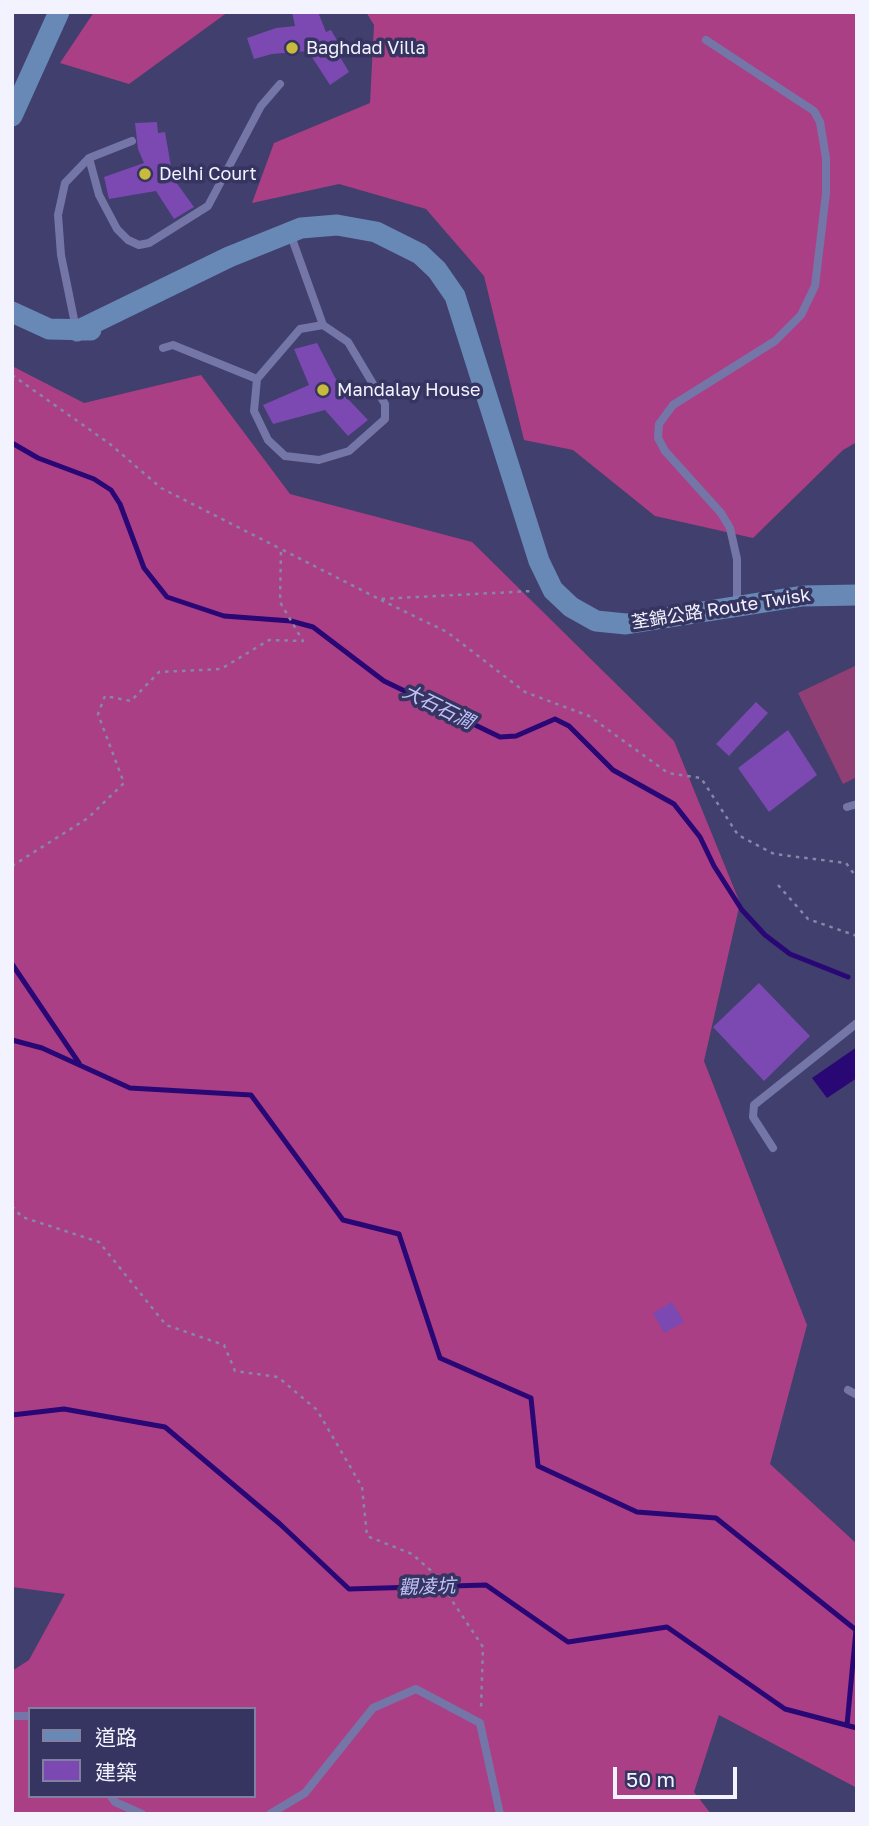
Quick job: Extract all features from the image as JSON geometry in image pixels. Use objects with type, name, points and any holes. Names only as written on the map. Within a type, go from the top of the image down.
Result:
[{"type":"main road","points":[[12,116],[59,12]]},
{"type":"main road","name":"荃錦公路 Route Twisk","points":[[12,312],[49,329],[77,331],[109,327],[232,265],[251,250],[290,233],[309,227],[337,225],[376,232],[410,247],[444,278],[464,317],[536,551],[553,590],[564,602],[586,617],[614,624],[819,594],[857,595]]},
{"type":"lane","points":[[706,40],[814,111],[820,122],[826,159],[826,193],[815,286],[801,315],[775,341],[668,410],[659,424],[658,438],[665,451],[721,513],[730,528],[737,559],[737,607]]},
{"type":"lane","points":[[89,158],[99,195],[117,229],[128,240],[139,244],[149,243],[208,206],[261,106],[280,84]]},
{"type":"lane","points":[[77,331],[61,255],[58,215],[65,183],[89,158],[132,141]]},
{"type":"lane","points":[[290,233],[323,325],[348,342],[385,404],[385,419],[349,451],[319,460],[285,456],[268,440],[254,411],[257,379],[300,329],[323,325]]},
{"type":"lane","points":[[163,348],[173,345],[257,379]]},
{"type":"lane","points":[[847,807],[857,804]]},
{"type":"lane","points":[[773,1148],[753,1117],[754,1105],[857,1023]]},
{"type":"lane","points":[[848,1390],[857,1395]]},
{"type":"lane","points":[[270,1814],[305,1793],[373,1708],[416,1689],[480,1723],[500,1814]]},
{"type":"lane","points":[[112,1798],[115,1802],[142,1814]]},
{"type":"path","points":[[12,375],[110,444],[161,488],[447,632],[525,692],[589,716],[668,773],[701,778],[738,835],[774,854],[846,863],[857,878]]},
{"type":"path","points":[[12,866],[88,818],[124,783],[98,714],[105,696],[131,701],[159,672],[221,668],[269,640],[303,640],[280,602],[281,549]]},
{"type":"path","points":[[380,599],[553,590]]},
{"type":"path","points":[[778,885],[808,919],[857,936]]},
{"type":"path","points":[[12,1206],[22,1217],[99,1242],[166,1325],[224,1345],[235,1371],[278,1377],[317,1410],[362,1487],[367,1536],[412,1554],[444,1583],[451,1599],[482,1647],[480,1723]]},
{"type":"shaded area","points":[[94,12],[228,12],[129,84],[60,63]]},
{"type":"shaded area","points":[[366,12],[857,12],[857,442],[843,450],[753,538],[655,516],[573,450],[524,440],[484,276],[426,209],[339,184],[252,203],[274,143],[370,103],[374,25]]},
{"type":"shaded area","points":[[12,366],[84,403],[201,375],[290,494],[472,542],[674,741],[740,903],[704,1061],[807,1325],[770,1464],[857,1544],[857,1788],[719,1715],[694,1792],[711,1814],[12,1814],[12,1671],[29,1660],[65,1594],[12,1587]]},
{"type":"shaded area","points":[[857,665],[857,777],[843,784],[798,693]]},
{"type":"shaded area","points":[[857,1047],[857,1078],[827,1098],[812,1078]]},
{"type":"building","name":"Baghdad Villa","points":[[292,12],[318,12],[326,32],[331,30],[338,42],[333,45],[349,72],[330,85],[308,51],[272,54],[254,59],[247,38],[276,28],[295,26]]},
{"type":"building","name":"Delhi Court","points":[[157,122],[158,133],[165,132],[173,178],[194,207],[174,219],[156,191],[109,199],[104,177],[144,163],[138,149],[135,123]]},
{"type":"building","name":"Mandalay House","points":[[317,343],[340,387],[347,383],[354,396],[348,399],[368,420],[348,436],[325,410],[273,424],[263,405],[309,385],[294,349]]},
{"type":"building","points":[[756,702],[768,713],[729,756],[716,744]]},
{"type":"building","points":[[788,730],[817,775],[769,812],[738,768]]},
{"type":"building","points":[[759,983],[810,1036],[764,1081],[713,1027]]},
{"type":"building","points":[[672,1302],[684,1322],[664,1333],[653,1313]]},
{"type":"waterway","name":"大石石澗","points":[[12,443],[38,458],[94,479],[111,490],[120,504],[144,568],[167,597],[224,616],[291,621],[313,627],[384,681],[500,737],[516,736],[555,719],[569,726],[613,770],[674,804],[700,837],[714,866],[742,910],[765,935],[790,954],[848,977]]},
{"type":"waterway","points":[[12,964],[79,1063]]},
{"type":"waterway","points":[[12,1040],[42,1048],[130,1088],[251,1095],[343,1220],[399,1234],[440,1358],[531,1398],[538,1466],[637,1512],[716,1518],[856,1630],[847,1725]]},
{"type":"waterway","name":"觀凌坑","points":[[12,1415],[64,1409],[165,1427],[280,1524],[349,1589],[486,1585],[568,1642],[667,1627],[785,1709],[857,1728]]},
{"type":"place","name":"Baghdad Villa","points":[[292,48]]},
{"type":"place","name":"Delhi Court","points":[[145,174]]},
{"type":"place","name":"Mandalay House","points":[[323,390]]}]
